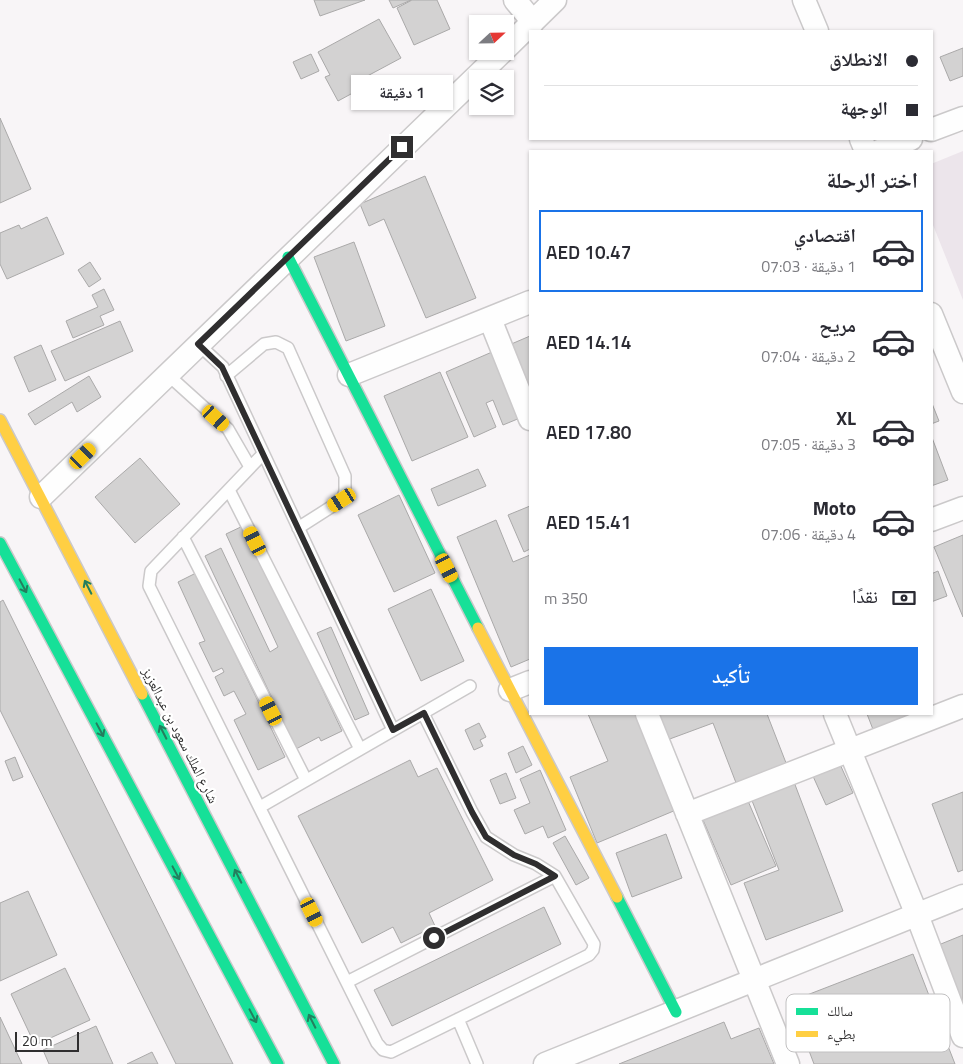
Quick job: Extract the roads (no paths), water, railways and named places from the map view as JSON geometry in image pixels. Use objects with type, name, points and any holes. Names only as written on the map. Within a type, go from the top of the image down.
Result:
[{"type":"main road","points":[[288,257],[349,375],[529,705]]},
{"type":"main road","name":"شارع الملك سعود بن عبدالعزيز","points":[[0,420],[334,1064]]},
{"type":"main road","points":[[0,543],[278,1064]]},
{"type":"main road","points":[[534,715],[676,1012]]},
{"type":"street","points":[[515,0],[533,22]]},
{"type":"street","points":[[514,40],[555,0]]},
{"type":"street","points":[[804,0],[817,30]]},
{"type":"street","points":[[41,497],[494,60]]},
{"type":"street","points":[[933,129],[963,118]]},
{"type":"street","points":[[882,150],[908,140]]},
{"type":"street","points":[[349,375],[529,302]]},
{"type":"street","points":[[490,319],[529,416]]},
{"type":"street","points":[[933,319],[963,392]]},
{"type":"street","points":[[933,519],[963,508]]},
{"type":"street","points":[[687,814],[963,706]]},
{"type":"street","points":[[647,715],[788,1064]]},
{"type":"street","points":[[835,715],[917,914],[947,994]]},
{"type":"street","points":[[545,1064],[963,896]]},
{"type":"street","points":[[950,1002],[963,1036]]},
{"type":"lane","points":[[226,376],[264,344],[276,342],[288,348],[345,476],[346,491],[342,500],[298,528]]},
{"type":"lane","points":[[198,344],[222,367],[393,730]]},
{"type":"lane","points":[[167,374],[228,429],[250,467]]},
{"type":"lane","points":[[263,454],[151,571],[149,586],[377,1043],[383,1050],[392,1052],[589,955],[593,950],[594,944],[555,876],[536,864],[514,855],[486,837],[424,713]]},
{"type":"lane","points":[[229,490],[360,749]]},
{"type":"lane","points":[[183,537],[306,780]]},
{"type":"lane","points":[[260,807],[470,686]]},
{"type":"lane","points":[[347,982],[555,876]]},
{"type":"lane","points":[[458,1019],[477,1064]]}]
